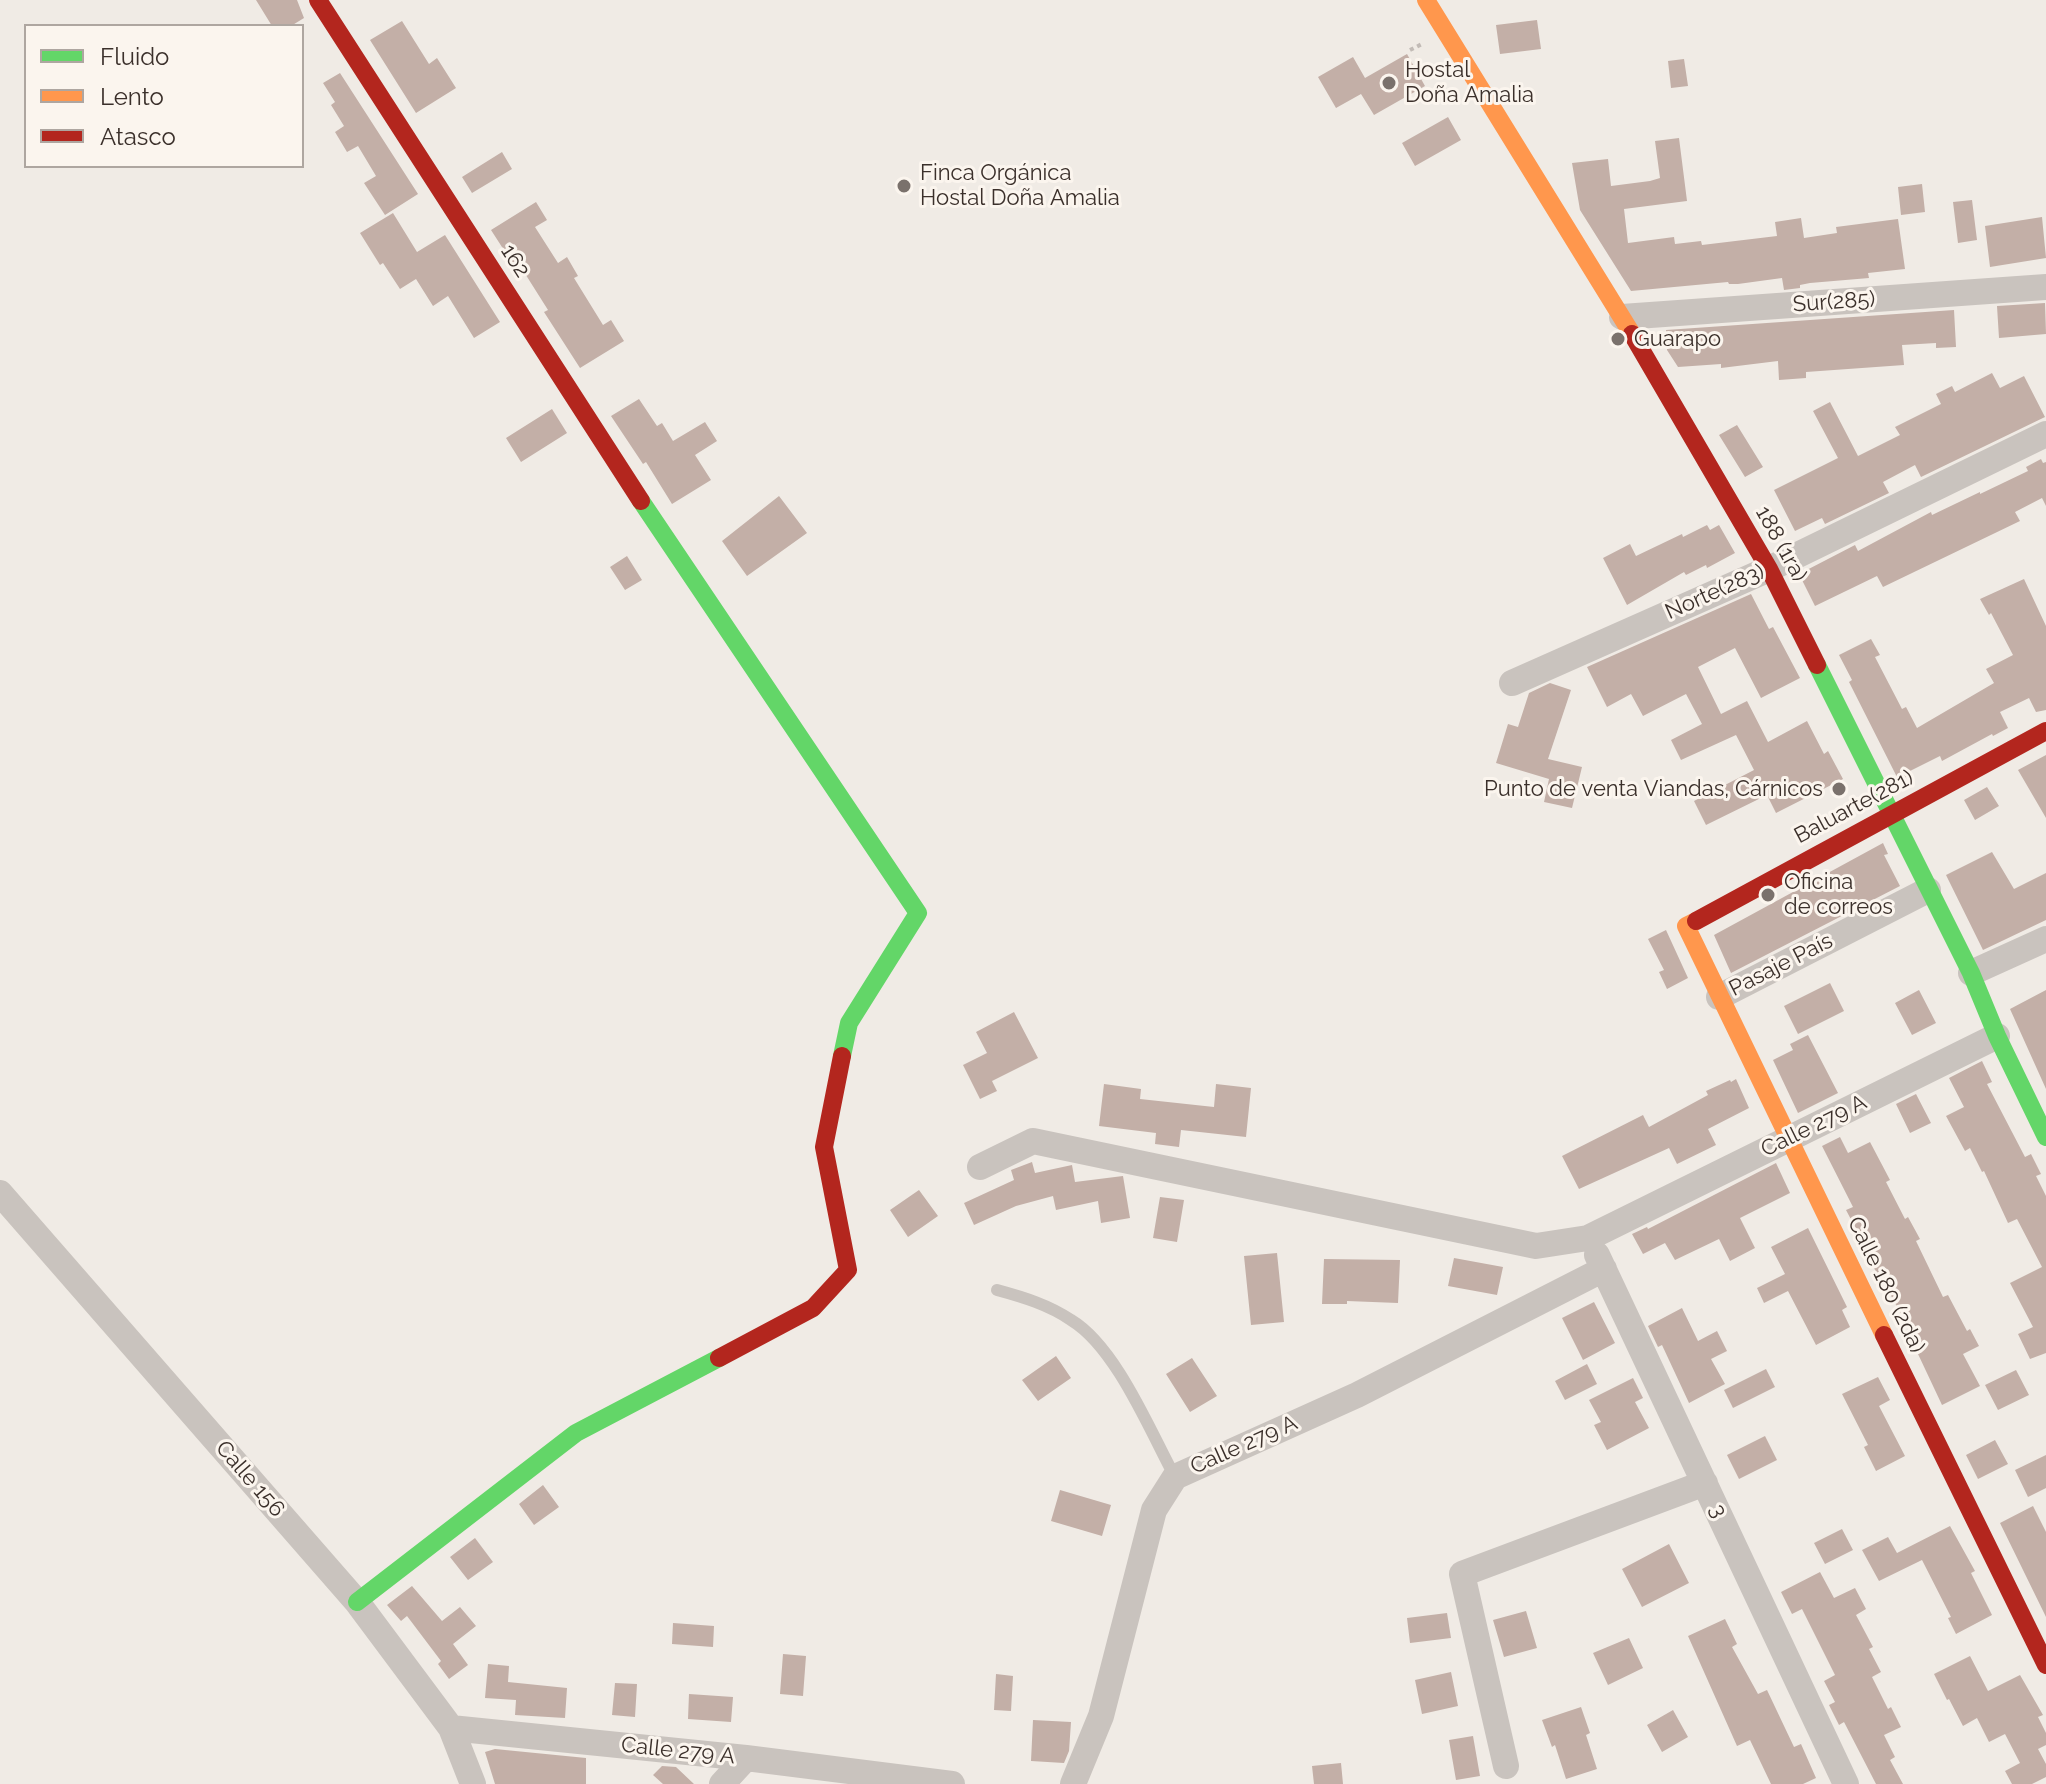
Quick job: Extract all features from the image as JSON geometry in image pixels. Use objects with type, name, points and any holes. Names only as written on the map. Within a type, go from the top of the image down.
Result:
[{"type":"street","name":"162","points":[[318,0],[671,548],[918,913],[849,1023],[824,1147],[848,1270],[813,1308],[576,1433],[357,1602]]},
{"type":"street","name":"188 (1ra)","points":[[1426,0],[1622,317],[1769,569],[1971,973],[1997,1036],[2046,1137]]},
{"type":"street","name":"Sur(285)","points":[[1622,317],[2046,287]]},
{"type":"street","name":"Norte(283)","points":[[1512,683],[1769,569],[2046,434]]},
{"type":"street","name":"Baluarte(281)","points":[[1686,926],[2046,731]]},
{"type":"street","name":"Pasaje País","points":[[1719,997],[1928,890]]},
{"type":"street","name":"Calle 180 (2da)","points":[[1686,926],[1787,1139],[2046,1665]]},
{"type":"street","points":[[1971,973],[2046,939]]},
{"type":"street","name":"Calle 279 A","points":[[980,1167],[1033,1141],[1536,1246],[1588,1238],[1997,1036]]},
{"type":"street","name":"Calle 156","points":[[0,1193],[357,1602],[451,1728],[473,1784]]},
{"type":"street","name":"3","points":[[1588,1238],[1846,1784]]},
{"type":"street","name":"Calle 279 A","points":[[1073,1784],[1101,1716],[1154,1510],[1175,1477],[1357,1395],[1604,1269]]},
{"type":"street","points":[[1506,1766],[1462,1574],[1705,1483]]},
{"type":"street","name":"Calle 279 A","points":[[451,1728],[746,1758],[952,1784]]},
{"type":"street","points":[[722,1784],[746,1758]]},
{"type":"lane","points":[[997,1290],[1053,1309],[1074,1321],[1098,1343],[1113,1363],[1175,1477]]},
{"type":"building","points":[[256,0],[297,0],[304,18],[294,24],[271,24]]},
{"type":"building","points":[[1537,20],[1541,49],[1500,54],[1496,25]]},
{"type":"building","points":[[402,21],[429,64],[437,58],[456,88],[416,113],[370,40]]},
{"type":"building","points":[[1407,54],[1425,86],[1374,115],[1361,94],[1336,108],[1318,77],[1353,57],[1365,78]]},
{"type":"building","points":[[1684,59],[1688,86],[1671,88],[1668,61]]},
{"type":"building","points":[[340,73],[418,194],[385,215],[364,183],[376,176],[358,146],[347,152],[335,132],[344,126],[331,105],[335,102],[323,83]]},
{"type":"building","points":[[1448,117],[1461,140],[1415,166],[1402,143]]},
{"type":"building","points":[[1679,138],[1687,201],[1624,209],[1628,243],[1674,237],[1675,244],[1701,241],[1702,245],[1777,236],[1775,222],[1801,218],[1804,238],[1837,233],[1836,227],[1898,219],[1905,269],[1868,273],[1869,278],[1810,283],[1784,290],[1782,278],[1631,291],[1580,210],[1572,163],[1608,159],[1611,186],[1650,181],[1660,178],[1655,141]]},
{"type":"building","points":[[502,152],[512,169],[472,193],[462,177]]},
{"type":"building","points":[[1922,184],[1925,212],[1901,215],[1898,187]]},
{"type":"building","points":[[1972,200],[1977,240],[1958,243],[1953,202]]},
{"type":"building","points":[[536,202],[547,220],[535,227],[558,263],[567,257],[578,276],[574,278],[603,325],[611,320],[624,341],[580,368],[544,312],[548,310],[524,272],[520,275],[491,230]]},
{"type":"building","points":[[393,213],[417,252],[445,235],[500,322],[474,338],[448,296],[433,306],[416,279],[400,289],[360,233]]},
{"type":"building","points":[[2042,217],[2046,258],[1990,267],[1985,226]]},
{"type":"building","points":[[2045,303],[2046,334],[1999,338],[1997,306]]},
{"type":"building","points":[[1954,310],[1956,347],[1936,348],[1936,343],[1902,345],[1904,365],[1806,372],[1806,378],[1779,380],[1778,361],[1721,368],[1721,364],[1678,367],[1667,350],[1666,330]]},
{"type":"building","points":[[1992,373],[2000,388],[2024,376],[2045,417],[1921,477],[1915,465],[1883,482],[1889,493],[1825,524],[1822,518],[1795,531],[1774,490],[1838,458],[1813,411],[1830,402],[1858,456],[1900,435],[1895,427],[1941,404],[1936,394],[1952,386],[1955,392]]},
{"type":"building","points":[[639,399],[657,426],[662,423],[673,441],[705,422],[717,441],[695,455],[711,480],[672,504],[646,462],[643,464],[611,416]]},
{"type":"building","points":[[552,409],[567,433],[521,462],[506,438]]},
{"type":"building","points":[[1737,425],[1763,467],[1745,477],[1719,435]]},
{"type":"building","points":[[2041,459],[2043,463],[2046,462],[2046,506],[2042,498],[2015,512],[2020,521],[1883,587],[1877,576],[1815,606],[1799,574],[1855,545],[1858,551],[1931,512],[1932,515],[1980,494],[2028,471],[2026,467]]},
{"type":"building","points":[[779,496],[807,533],[747,576],[722,541]]},
{"type":"building","points":[[1707,525],[1710,530],[1719,525],[1735,553],[1707,568],[1706,565],[1686,575],[1684,572],[1627,605],[1603,558],[1630,544],[1636,556]]},
{"type":"building","points":[[627,556],[642,580],[625,590],[610,567]]},
{"type":"building","points":[[2024,579],[2046,626],[2046,710],[2036,712],[2029,698],[2000,712],[2008,728],[1942,761],[1940,756],[1908,772],[1910,775],[1899,781],[1849,682],[1852,680],[1839,655],[1871,639],[1880,655],[1875,657],[1902,709],[1906,707],[1917,728],[1994,683],[1986,669],[2013,655],[1980,599]]},
{"type":"building","points":[[1751,594],[1800,678],[1761,698],[1735,648],[1698,667],[1721,714],[1747,701],[1768,742],[1807,721],[1824,754],[1828,751],[1843,779],[1776,813],[1767,795],[1706,825],[1694,801],[1754,770],[1736,735],[1681,760],[1671,740],[1702,724],[1686,694],[1643,716],[1631,694],[1607,707],[1587,667]]},
{"type":"building","points":[[1550,683],[1571,690],[1548,759],[1582,767],[1572,808],[1544,802],[1549,779],[1496,763],[1508,724],[1518,727],[1529,693]]},
{"type":"building","points":[[2046,755],[2046,818],[2018,770]]},
{"type":"building","points":[[1987,787],[1999,806],[1975,820],[1964,800]]},
{"type":"building","points":[[1883,843],[1888,854],[1884,855],[1900,886],[1731,973],[1714,935]]},
{"type":"building","points":[[1992,852],[2014,889],[2046,873],[2046,920],[1983,950],[1946,875]]},
{"type":"building","points":[[1666,930],[1688,978],[1667,989],[1659,972],[1664,970],[1648,939]]},
{"type":"building","points":[[1830,983],[1844,1011],[1798,1034],[1784,1006]]},
{"type":"building","points":[[1919,990],[1936,1023],[1912,1035],[1895,1003]]},
{"type":"building","points":[[2046,990],[2046,1089],[2010,1009]]},
{"type":"building","points":[[1014,1012],[1038,1058],[992,1081],[997,1091],[980,1099],[963,1065],[987,1053],[976,1032]]},
{"type":"building","points":[[1808,1035],[1838,1093],[1798,1113],[1773,1060],[1793,1050],[1790,1044]]},
{"type":"building","points":[[1982,1061],[1992,1082],[1987,1084],[2025,1157],[2031,1154],[2041,1174],[2036,1176],[2046,1196],[2046,1353],[2030,1359],[2018,1334],[2033,1327],[2010,1283],[2042,1267],[2017,1219],[2008,1223],[1984,1171],[1970,1148],[1965,1151],[1946,1116],[1964,1107],[1949,1078]]},
{"type":"building","points":[[1736,1079],[1749,1108],[1708,1129],[1716,1145],[1677,1164],[1669,1148],[1579,1189],[1562,1156],[1643,1115],[1649,1127],[1708,1095],[1706,1091]]},
{"type":"building","points":[[1104,1084],[1141,1089],[1140,1099],[1214,1107],[1216,1084],[1251,1088],[1246,1137],[1181,1130],[1179,1147],[1155,1144],[1156,1133],[1099,1126]]},
{"type":"building","points":[[1916,1094],[1931,1123],[1910,1133],[1896,1104]]},
{"type":"building","points":[[1840,1137],[1848,1153],[1870,1142],[1890,1180],[1886,1182],[1905,1219],[1908,1217],[1920,1239],[1916,1241],[1943,1297],[1948,1295],[1967,1331],[1970,1329],[1979,1346],[1963,1354],[1980,1386],[1942,1405],[1918,1354],[1922,1352],[1882,1284],[1846,1210],[1853,1207],[1822,1146]]},
{"type":"building","points":[[1032,1162],[1035,1173],[1072,1165],[1075,1182],[1123,1176],[1130,1218],[1101,1223],[1098,1201],[1056,1210],[1053,1196],[1016,1206],[974,1225],[964,1203],[1014,1180],[1011,1170]]},
{"type":"building","points":[[1776,1163],[1790,1193],[1740,1218],[1755,1248],[1730,1261],[1719,1239],[1675,1260],[1665,1243],[1643,1254],[1632,1234],[1648,1229]]},
{"type":"building","points":[[919,1190],[938,1216],[908,1237],[890,1210]]},
{"type":"building","points":[[1160,1197],[1184,1200],[1177,1242],[1153,1238]]},
{"type":"building","points":[[1808,1228],[1847,1307],[1842,1310],[1850,1327],[1816,1345],[1788,1291],[1764,1303],[1757,1288],[1785,1274],[1771,1247]]},
{"type":"building","points":[[1277,1253],[1284,1322],[1251,1325],[1244,1256]]},
{"type":"building","points":[[1454,1258],[1503,1267],[1497,1295],[1448,1286]]},
{"type":"building","points":[[1324,1259],[1400,1260],[1398,1303],[1347,1301],[1347,1304],[1322,1304]]},
{"type":"building","points":[[1594,1302],[1615,1343],[1583,1360],[1562,1318]]},
{"type":"building","points":[[1682,1308],[1698,1341],[1717,1331],[1727,1351],[1711,1359],[1725,1384],[1689,1403],[1662,1345],[1658,1347],[1648,1326]]},
{"type":"building","points":[[1056,1356],[1071,1378],[1038,1401],[1022,1380]]},
{"type":"building","points":[[1192,1358],[1217,1396],[1190,1412],[1166,1374]]},
{"type":"building","points":[[1587,1364],[1597,1384],[1565,1400],[1555,1381]]},
{"type":"building","points":[[1766,1369],[1775,1387],[1733,1408],[1724,1390]]},
{"type":"building","points":[[2016,1370],[2029,1395],[1998,1410],[1985,1385]]},
{"type":"building","points":[[1878,1377],[1890,1400],[1879,1406],[1905,1456],[1876,1471],[1864,1447],[1868,1445],[1842,1394]]},
{"type":"building","points":[[1633,1378],[1643,1398],[1635,1402],[1649,1428],[1607,1450],[1594,1425],[1601,1422],[1589,1400]]},
{"type":"building","points":[[1765,1436],[1777,1460],[1739,1479],[1727,1455]]},
{"type":"building","points":[[1995,1440],[2008,1464],[1978,1479],[1966,1455]]},
{"type":"building","points":[[2046,1455],[2046,1488],[2028,1497],[2015,1470]]},
{"type":"building","points":[[543,1485],[559,1507],[534,1525],[519,1504]]},
{"type":"building","points":[[1060,1490],[1111,1505],[1102,1536],[1051,1521]]},
{"type":"building","points":[[2033,1506],[2046,1532],[2046,1617],[2000,1523]]},
{"type":"building","points":[[1950,1526],[1975,1571],[1971,1573],[1992,1615],[1956,1634],[1948,1618],[1951,1617],[1922,1560],[1879,1581],[1862,1550],[1888,1537],[1897,1553]]},
{"type":"building","points":[[1842,1529],[1853,1550],[1825,1564],[1814,1543]]},
{"type":"building","points":[[475,1538],[493,1562],[468,1580],[450,1557]]},
{"type":"building","points":[[1669,1544],[1689,1583],[1642,1607],[1622,1569]]},
{"type":"building","points":[[1820,1572],[1834,1598],[1855,1588],[1866,1609],[1856,1615],[1873,1647],[1869,1649],[1881,1672],[1872,1677],[1901,1727],[1884,1735],[1895,1757],[1890,1760],[1903,1784],[1876,1784],[1844,1722],[1839,1725],[1829,1705],[1835,1702],[1824,1681],[1835,1675],[1802,1609],[1792,1614],[1781,1592]]},
{"type":"building","points":[[412,1586],[442,1621],[460,1607],[476,1626],[453,1644],[468,1665],[449,1679],[438,1664],[441,1661],[407,1616],[401,1621],[387,1605]]},
{"type":"building","points":[[1526,1611],[1537,1648],[1504,1657],[1493,1620]]},
{"type":"building","points":[[1447,1613],[1451,1638],[1410,1643],[1407,1618]]},
{"type":"building","points":[[1725,1619],[1737,1644],[1732,1647],[1758,1694],[1767,1690],[1794,1747],[1801,1744],[1816,1778],[1803,1784],[1771,1784],[1750,1740],[1737,1746],[1688,1636]]},
{"type":"building","points":[[673,1623],[714,1626],[713,1647],[672,1644]]},
{"type":"building","points":[[1629,1638],[1643,1668],[1608,1685],[1593,1653]]},
{"type":"building","points":[[783,1654],[806,1656],[803,1696],[780,1694]]},
{"type":"building","points":[[1970,1656],[1988,1691],[2020,1675],[2043,1715],[2038,1717],[2046,1733],[2046,1745],[2038,1749],[2046,1764],[2046,1777],[2032,1784],[2012,1784],[2005,1771],[2020,1763],[2005,1734],[1989,1742],[1977,1718],[1963,1726],[1934,1674]]},
{"type":"building","points":[[488,1664],[509,1666],[508,1682],[567,1688],[565,1718],[515,1715],[516,1700],[485,1698]]},
{"type":"building","points":[[1451,1672],[1458,1706],[1422,1714],[1415,1680]]},
{"type":"building","points":[[996,1674],[1013,1676],[1011,1711],[994,1710]]},
{"type":"building","points":[[615,1683],[637,1684],[635,1717],[612,1715]]},
{"type":"building","points":[[689,1694],[733,1697],[731,1722],[688,1719]]},
{"type":"building","points":[[1581,1707],[1597,1769],[1566,1779],[1555,1745],[1552,1747],[1542,1720]]},
{"type":"building","points":[[1673,1710],[1688,1737],[1662,1752],[1647,1725]]},
{"type":"building","points":[[1033,1720],[1071,1722],[1069,1751],[1064,1763],[1031,1761]]},
{"type":"building","points":[[1473,1736],[1480,1776],[1456,1780],[1449,1740]]},
{"type":"building","points":[[495,1749],[586,1758],[586,1784],[495,1784],[485,1752]]},
{"type":"building","points":[[1341,1763],[1343,1784],[1314,1784],[1312,1766]]},
{"type":"building","points":[[662,1766],[676,1767],[694,1784],[663,1784],[653,1775]]},
{"type":"traffic: fast","points":[[641,501],[918,913],[849,1023],[842,1056]]},
{"type":"traffic: fast","points":[[1817,665],[1971,973],[1997,1036],[2046,1137]]},
{"type":"traffic: fast","points":[[357,1602],[576,1433],[719,1358]]},
{"type":"traffic: slow","points":[[1426,0],[1632,334]]},
{"type":"traffic: slow","points":[[1696,921],[1686,926],[1884,1335]]},
{"type":"traffic: jam","points":[[318,0],[641,501]]},
{"type":"traffic: jam","points":[[1632,334],[1769,569],[1817,665]]},
{"type":"traffic: jam","points":[[1696,921],[2046,731]]},
{"type":"traffic: jam","points":[[719,1358],[813,1308],[848,1270],[824,1147],[842,1056]]},
{"type":"traffic: jam","points":[[1884,1335],[2046,1665]]},
{"type":"place","name":"Hostal Doña Amalia","points":[[1389,83]]},
{"type":"place","name":"Finca Orgánica Hostal Doña Amalia","points":[[904,186]]},
{"type":"place","name":"Guarapo","points":[[1618,339]]},
{"type":"place","name":"Punto de venta Viandas, Cárnicos","points":[[1839,789]]},
{"type":"place","name":"Oficina de correos","points":[[1768,895]]}]
